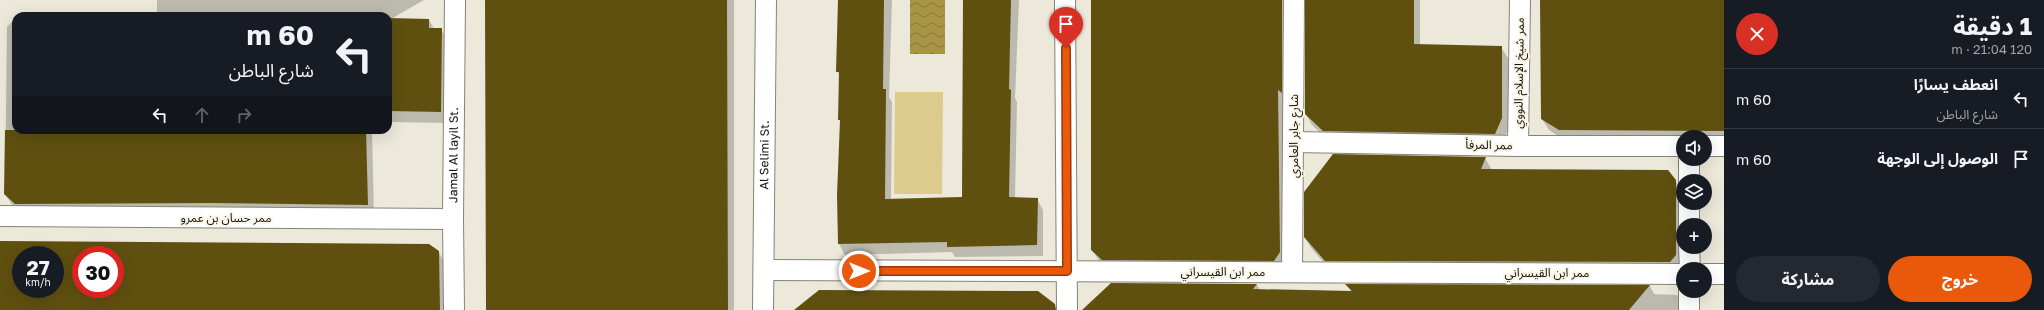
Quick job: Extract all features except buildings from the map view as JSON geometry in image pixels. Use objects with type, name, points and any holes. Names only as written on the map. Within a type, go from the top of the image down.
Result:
[{"type":"street","name":"Jamal Al layil St.","points":[[454,0],[454,310]]},
{"type":"street","name":"Al Selimi St.","points":[[763,310],[766,0]]},
{"type":"street","points":[[1065,0],[1067,310]]},
{"type":"street","name":"شارع جابر العامري","points":[[1292,272],[1294,0]]},
{"type":"street","name":"ممر شيخ الإسلام النووي","points":[[1518,146],[1520,0]]},
{"type":"street","name":"ممر المرفأ","points":[[1294,142],[1518,146],[1676,146]]},
{"type":"street","points":[[1712,146],[1724,146]]},
{"type":"street","name":"ممر حسان بن عمرو","points":[[0,216],[453,219]]},
{"type":"street","name":"ممر ابن القيسراني","points":[[764,270],[1676,274]]},
{"type":"street","points":[[1712,274],[1724,274]]},
{"type":"street","points":[[1689,298],[1689,310]]},
{"type":"shaded area","points":[[895,92],[943,92],[942,194],[894,194]]},
{"type":"water","points":[[910,0],[945,0],[945,54],[910,54]]},
{"type":"route","points":[[859,271],[1067,271],[1066,48]]}]
